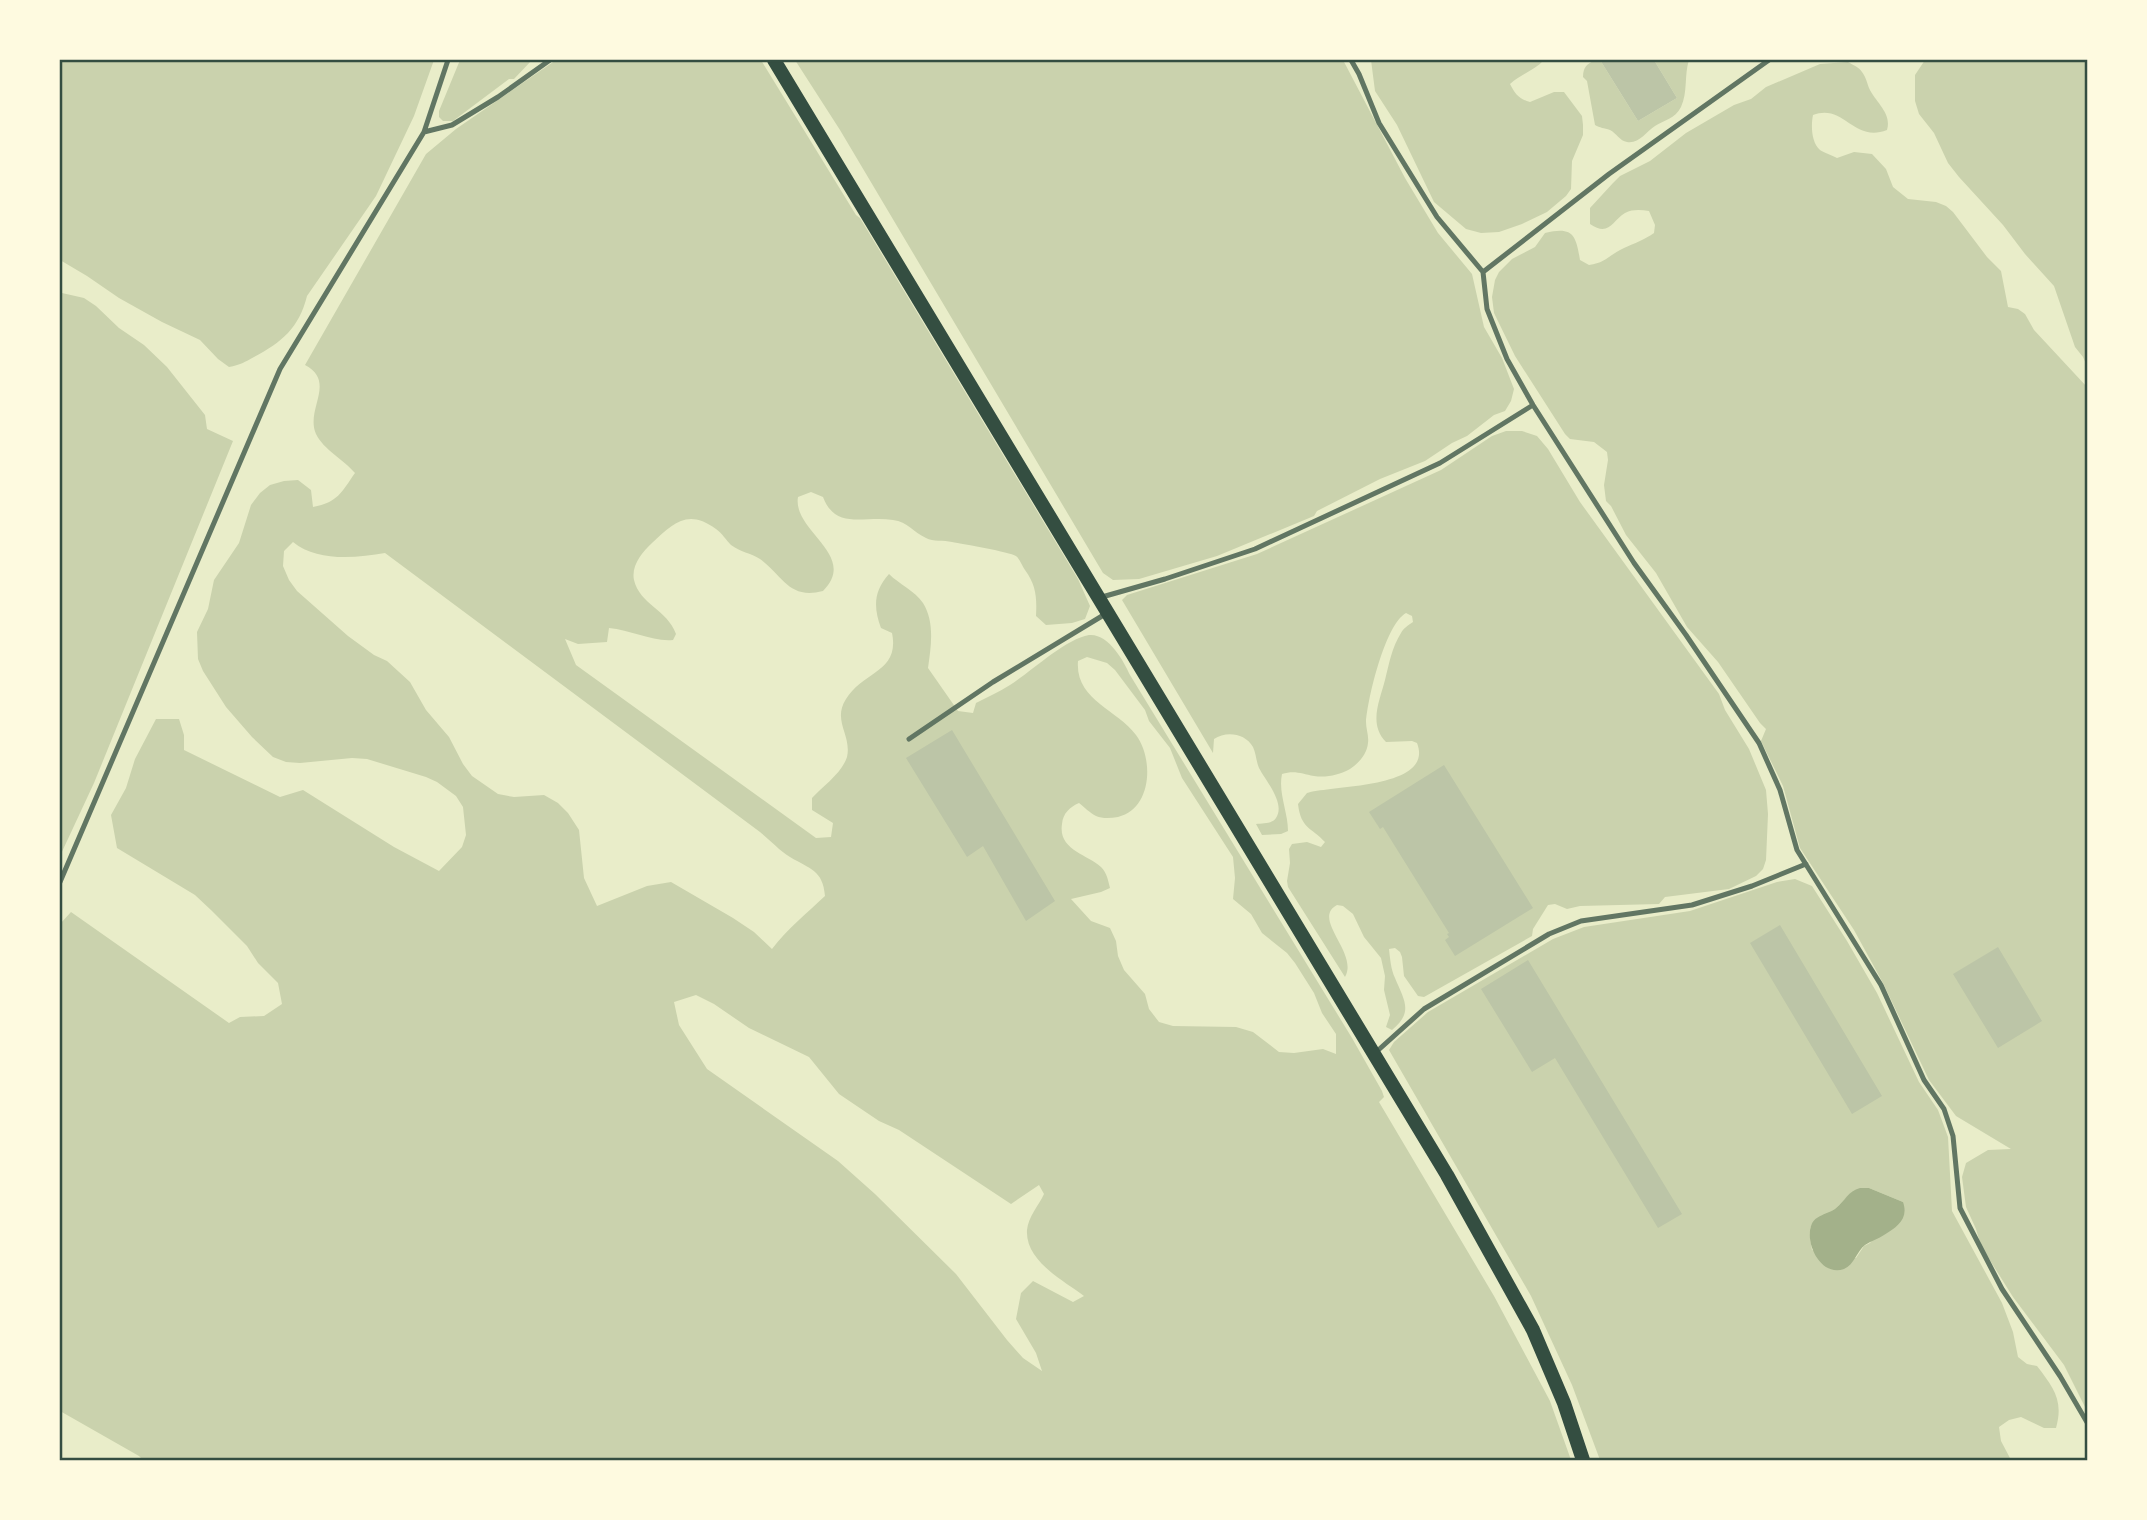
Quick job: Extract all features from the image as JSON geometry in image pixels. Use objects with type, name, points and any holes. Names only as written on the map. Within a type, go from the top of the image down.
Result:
[{"type":"main road","points":[[774,60],[1447,1175],[1533,1330],[1564,1403],[1584,1461]]},
{"type":"lane","points":[[60,882],[280,369],[424,132],[448,60]]},
{"type":"lane","points":[[424,132],[452,125],[550,60]]},
{"type":"lane","points":[[1351,60],[1379,123],[1437,218],[1483,272],[1487,309],[1507,359],[1533,405],[1634,564],[1759,743],[1780,790],[1797,850],[1881,985],[1924,1080],[1944,1109],[1953,1136],[1960,1208],[2002,1289],[2060,1376],[2088,1424]]},
{"type":"lane","points":[[1483,272],[1609,174],[1769,60]]},
{"type":"lane","points":[[1099,598],[1255,549],[1440,463],[1533,405]]},
{"type":"lane","points":[[909,739],[993,682],[1107,613]]},
{"type":"lane","points":[[1375,1053],[1424,1009],[1549,934],[1581,921],[1692,905],[1752,886],[1806,864]]},
{"type":"shaded area","points":[[60,60],[434,60],[414,116],[376,196],[307,296],[294,325],[281,340],[264,351],[229,367],[200,340],[119,298],[60,260]]},
{"type":"shaded area","points":[[460,60],[532,60],[514,79],[509,79],[453,121],[443,121],[439,117],[439,111]]},
{"type":"shaded area","points":[[556,60],[761,60],[860,218],[1078,579],[1090,606],[1085,619],[1046,625],[1036,616],[1034,586],[1016,556],[976,546],[929,539],[898,521],[843,518],[829,508],[823,497],[811,492],[798,497],[799,509],[804,521],[829,554],[833,566],[832,578],[823,591],[811,593],[794,589],[760,559],[731,545],[706,523],[689,519],[681,521],[645,551],[638,560],[634,575],[642,595],[672,626],[676,634],[673,640],[609,628],[607,642],[578,644],[565,639],[576,665],[816,838],[831,837],[833,823],[812,810],[812,798],[837,774],[847,757],[847,742],[841,721],[842,707],[853,690],[891,656],[892,633],[881,628],[876,606],[880,587],[889,574],[916,595],[927,610],[931,635],[928,668],[958,711],[973,713],[976,703],[1010,685],[1069,643],[1089,635],[1103,638],[1124,663],[1352,1038],[1382,1091],[1384,1097],[1379,1102],[1494,1296],[1550,1401],[1571,1460],[143,1460],[60,1411],[60,924],[71,912],[229,1023],[240,1017],[264,1016],[282,1004],[278,983],[258,963],[247,946],[212,911],[195,895],[117,848],[111,815],[126,788],[135,759],[156,719],[179,719],[184,735],[184,750],[280,797],[303,790],[394,847],[439,871],[462,847],[466,835],[463,807],[456,796],[426,777],[367,759],[300,763],[273,757],[226,707],[203,671],[198,659],[197,632],[208,609],[214,580],[239,543],[251,505],[260,493],[270,485],[298,480],[311,490],[313,507],[334,499],[355,473],[324,445],[316,434],[314,415],[320,388],[319,379],[305,365],[426,154],[456,129]],"holes":[[[293,542],[325,556],[349,557],[385,553],[786,854],[814,871],[822,881],[825,896],[772,949],[754,932],[733,918],[671,882],[647,886],[597,906],[584,878],[579,830],[568,813],[544,795],[514,797],[498,794],[472,776],[449,737],[426,710],[410,682],[387,661],[348,636],[297,591],[283,566],[284,551]],[[1087,657],[1107,663],[1115,670],[1170,748],[1182,778],[1233,857],[1233,899],[1251,914],[1262,933],[1295,963],[1336,1034],[1336,1054],[1323,1049],[1279,1052],[1253,1032],[1236,1027],[1173,1026],[1159,1022],[1149,1009],[1145,994],[1124,970],[1110,928],[1091,921],[1071,899],[1110,888],[1101,867],[1064,840],[1062,824],[1065,814],[1079,803],[1101,818],[1118,817],[1129,812],[1138,804],[1143,794],[1147,769],[1146,757],[1136,735],[1090,695],[1079,674],[1078,661]],[[696,995],[749,1028],[809,1057],[839,1094],[1011,1204],[1039,1185],[1044,1194],[1029,1220],[1027,1230],[1032,1251],[1047,1269],[1084,1296],[1073,1302],[1033,1281],[1021,1293],[1016,1319],[1036,1353],[1042,1371],[1023,1358],[956,1274],[875,1194],[838,1161],[707,1069],[679,1025],[674,1002]]]},
{"type":"shaded area","points":[[795,60],[1343,60],[1405,178],[1438,233],[1472,274],[1484,327],[1502,358],[1514,389],[1511,401],[1505,411],[1494,415],[1467,436],[1425,461],[1380,479],[1317,511],[1314,516],[1217,556],[1139,579],[1113,580],[1103,573],[840,130]]},
{"type":"shaded area","points":[[1371,60],[1544,60],[1510,84],[1518,96],[1530,102],[1554,92],[1564,92],[1582,116],[1583,135],[1572,161],[1571,189],[1547,212],[1522,224],[1499,232],[1481,233],[1466,229],[1434,202],[1397,125],[1375,91]]},
{"type":"shaded area","points":[[1600,60],[1638,121],[1677,98],[1654,60],[1689,60],[1679,111],[1631,142],[1595,125],[1587,81],[1583,77],[1586,66]]},
{"type":"shaded area","points":[[1925,60],[2087,60],[2087,366],[2075,347],[2054,286],[1948,163],[1934,133],[1919,114],[1915,101],[1915,75]]},
{"type":"shaded area","points":[[1848,62],[1858,67],[1863,74],[1885,113],[1887,130],[1875,133],[1865,131],[1833,114],[1813,115],[1812,133],[1817,147],[1837,158],[1854,152],[1872,154],[1886,169],[1893,187],[1908,199],[1936,202],[1953,212],[2001,271],[2008,307],[2025,314],[2034,330],[2087,387],[2087,1411],[2064,1365],[2013,1297],[1981,1246],[1966,1207],[1962,1177],[1966,1163],[1988,1150],[2011,1149],[1956,1116],[1929,1080],[1883,983],[1854,930],[1800,848],[1783,786],[1761,741],[1766,729],[1718,662],[1687,627],[1656,573],[1626,535],[1606,501],[1604,485],[1607,452],[1594,442],[1570,439],[1565,434],[1515,356],[1494,313],[1492,297],[1499,272],[1512,259],[1535,247],[1545,233],[1562,231],[1572,234],[1580,260],[1589,265],[1604,260],[1654,233],[1655,225],[1649,211],[1628,212],[1602,229],[1590,224],[1590,208],[1620,176],[1650,161],[1686,133],[1734,105],[1751,99],[1766,87],[1820,64]]},
{"type":"shaded area","points":[[60,289],[62,293],[84,298],[96,306],[119,328],[144,345],[167,367],[205,415],[207,429],[233,441],[94,783],[60,856]]},
{"type":"shaded area","points":[[1506,431],[1522,431],[1537,436],[1548,449],[1580,502],[1719,694],[1725,710],[1749,749],[1766,790],[1766,860],[1763,869],[1756,876],[1729,889],[1665,897],[1659,904],[1580,906],[1567,909],[1555,904],[1548,905],[1533,929],[1532,936],[1424,997],[1418,996],[1404,976],[1400,952],[1395,948],[1389,949],[1405,1006],[1403,1017],[1392,1030],[1386,1027],[1390,1015],[1381,958],[1364,937],[1353,914],[1337,905],[1330,911],[1332,928],[1346,958],[1348,968],[1345,977],[1288,887],[1287,881],[1289,849],[1292,844],[1307,842],[1321,847],[1325,842],[1307,827],[1299,812],[1298,804],[1307,793],[1397,777],[1411,769],[1418,758],[1417,743],[1386,742],[1376,720],[1393,650],[1402,632],[1413,622],[1412,616],[1406,613],[1398,620],[1379,663],[1366,722],[1368,743],[1362,758],[1350,769],[1332,776],[1319,777],[1295,772],[1282,774],[1281,788],[1288,831],[1262,835],[1256,824],[1274,820],[1278,806],[1274,792],[1259,768],[1253,747],[1240,736],[1224,735],[1214,739],[1213,753],[1122,600],[1127,595],[1257,554],[1441,470],[1492,436]]},
{"type":"shaded area","points":[[1795,879],[1812,886],[1877,993],[1919,1082],[1938,1110],[1948,1137],[1952,1211],[2002,1303],[2013,1332],[2018,1357],[2027,1364],[2037,1366],[2056,1394],[2059,1409],[2056,1428],[2044,1428],[2021,1417],[2009,1420],[1999,1427],[2001,1441],[2011,1460],[1600,1460],[1572,1385],[1531,1296],[1389,1050],[1394,1042],[1428,1012],[1553,939],[1584,927],[1690,911],[1777,882]],"holes":[[[1869,1188],[1903,1202],[1856,1258],[1812,1250],[1810,1233],[1813,1223],[1856,1190]]]},
{"type":"shaded area","points":[[1860,1188],[1869,1188],[1903,1202],[1903,1218],[1893,1229],[1865,1245],[1844,1269],[1828,1268],[1813,1250],[1810,1241],[1811,1226],[1815,1219],[1833,1210]]},
{"type":"building","points":[[1600,60],[1654,60],[1677,98],[1638,121]]},
{"type":"building","points":[[952,730],[1055,901],[1026,921],[983,846],[967,857],[906,758]]},
{"type":"building","points":[[1444,765],[1533,908],[1455,956],[1445,940],[1449,933],[1383,827],[1380,829],[1369,812]]},
{"type":"building","points":[[1780,925],[1882,1096],[1852,1114],[1750,943]]},
{"type":"building","points":[[1998,947],[2042,1021],[1998,1048],[1953,974]]},
{"type":"building","points":[[1528,960],[1682,1214],[1658,1228],[1555,1058],[1532,1072],[1481,989]]}]
